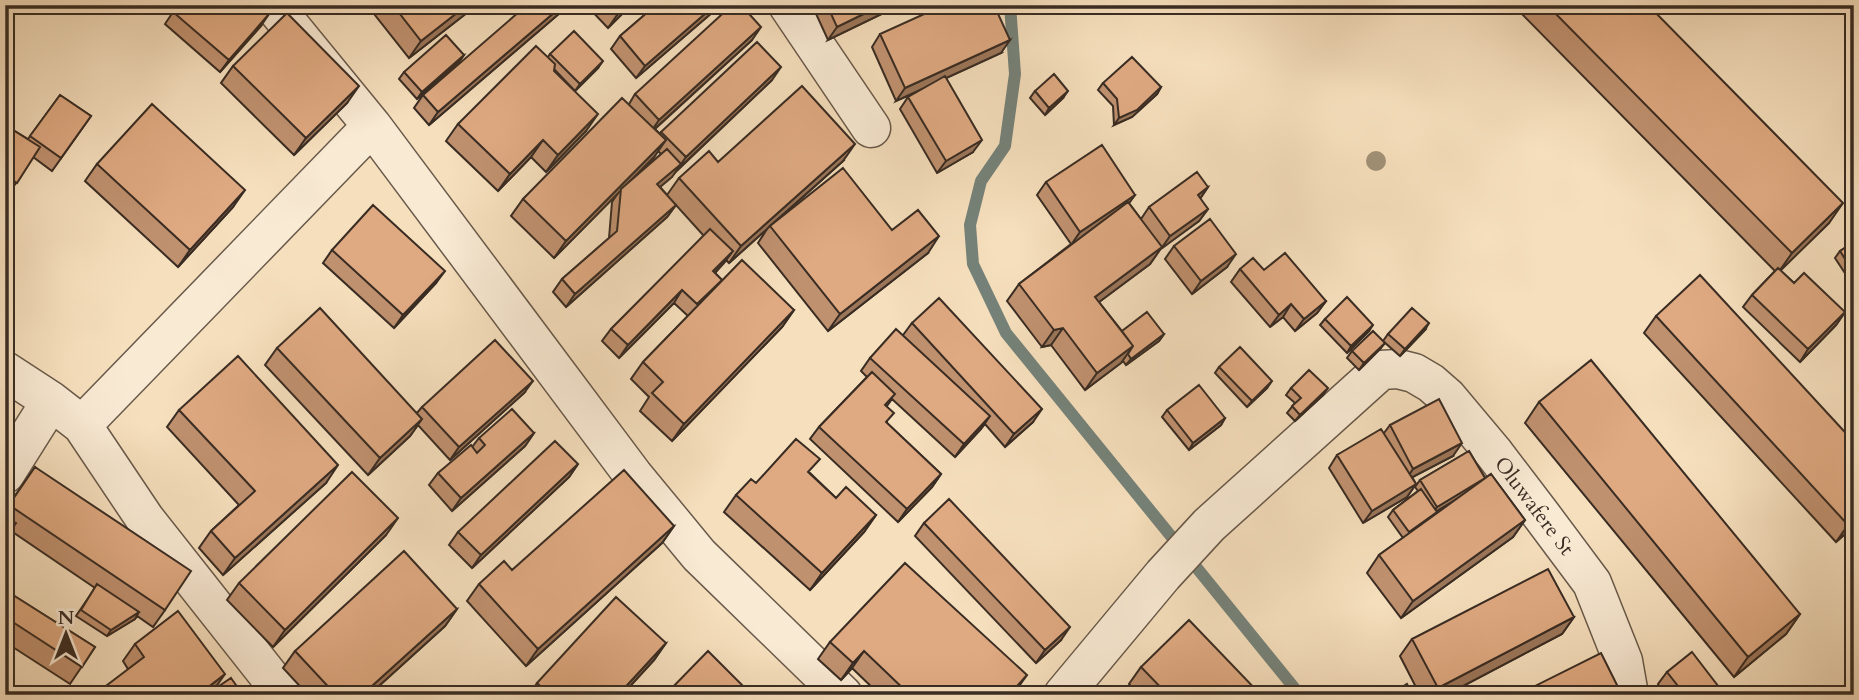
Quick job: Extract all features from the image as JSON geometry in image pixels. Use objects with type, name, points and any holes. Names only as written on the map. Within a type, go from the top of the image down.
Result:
[{"type":"street","points":[[273,5],[372,126],[633,475],[699,555],[843,695]]},
{"type":"street","points":[[788,5],[871,128]]},
{"type":"street","points":[[82,425],[372,126]]},
{"type":"street","name":"Oluwafere St","points":[[1063,695],[1163,575],[1209,525],[1381,370],[1398,369],[1414,373],[1447,397],[1494,453],[1592,583],[1623,661],[1629,695]]},
{"type":"street","points":[[5,372],[51,401],[82,425],[145,519],[284,695]]},
{"type":"street","points":[[5,474],[51,401]]},
{"type":"building","points":[[179,5],[260,5],[269,14],[229,60],[173,12]]},
{"type":"building","points":[[393,5],[467,5],[421,41]]},
{"type":"building","points":[[527,5],[563,5],[438,112],[423,95]]},
{"type":"building","points":[[607,5],[626,5],[617,15]]},
{"type":"building","points":[[656,5],[715,5],[645,66],[620,36]]},
{"type":"building","points":[[732,5],[741,5],[761,27],[659,120],[635,94]]},
{"type":"building","points":[[827,5],[882,5],[837,27]]},
{"type":"building","points":[[944,5],[994,5],[1010,40],[905,88],[880,34]]},
{"type":"building","points":[[1547,5],[1648,5],[1843,203],[1792,253]]},
{"type":"building","points":[[287,13],[359,86],[306,138],[233,66]]},
{"type":"building","points":[[574,31],[603,61],[580,84],[550,54]]},
{"type":"building","points":[[446,35],[464,55],[422,92],[404,72]]},
{"type":"building","points":[[757,42],[781,67],[686,157],[661,132]]},
{"type":"building","points":[[536,46],[555,64],[554,71],[598,114],[558,155],[543,140],[510,174],[458,124]]},
{"type":"building","points":[[1132,57],[1161,87],[1137,110],[1119,118],[1117,99],[1103,83]]},
{"type":"building","points":[[1054,74],[1068,91],[1049,108],[1035,91]]},
{"type":"building","points":[[945,76],[982,140],[946,161],[908,97]]},
{"type":"building","points":[[802,86],[855,144],[741,246],[679,178],[709,151],[718,162]]},
{"type":"building","points":[[60,95],[91,116],[61,158],[30,136]]},
{"type":"building","points":[[622,98],[666,140],[566,241],[523,199]]},
{"type":"building","points":[[152,104],[245,190],[190,250],[97,164]]},
{"type":"building","points":[[5,125],[40,147],[17,183],[5,175]]},
{"type":"building","points":[[1102,145],[1135,195],[1080,232],[1046,182]]},
{"type":"building","points":[[667,149],[681,164],[657,184],[676,205],[575,294],[562,279],[617,231],[621,189]]},
{"type":"building","points":[[843,168],[892,230],[918,210],[939,236],[840,314],[770,226]]},
{"type":"building","points":[[1197,172],[1208,187],[1198,195],[1208,209],[1170,236],[1149,207]]},
{"type":"building","points":[[1128,202],[1162,247],[1095,297],[1133,346],[1097,373],[1063,328],[1054,330],[1019,284]]},
{"type":"building","points":[[373,205],[445,271],[403,315],[332,250]]},
{"type":"building","points":[[1210,219],[1236,254],[1201,281],[1174,246]]},
{"type":"building","points":[[710,229],[733,251],[713,271],[722,280],[697,304],[682,290],[628,345],[611,329]]},
{"type":"building","points":[[1854,242],[1854,273],[1840,251]]},
{"type":"building","points":[[1285,253],[1326,301],[1304,319],[1291,304],[1279,315],[1240,269],[1253,258],[1264,270]]},
{"type":"building","points":[[742,260],[794,310],[684,424],[652,393],[663,382],[643,362]]},
{"type":"building","points":[[1778,268],[1794,283],[1804,273],[1845,312],[1808,349],[1752,295]]},
{"type":"building","points":[[1700,275],[1854,442],[1854,520],[1848,525],[1656,316]]},
{"type":"building","points":[[1347,297],[1373,325],[1351,346],[1325,319]]},
{"type":"building","points":[[939,298],[1042,409],[1014,434],[912,323]]},
{"type":"building","points":[[320,308],[422,419],[380,458],[277,348]]},
{"type":"building","points":[[1412,308],[1429,323],[1405,349],[1388,334]]},
{"type":"building","points":[[1147,312],[1164,334],[1131,359],[1128,354],[1133,346],[1122,331]]},
{"type":"building","points":[[896,329],[990,416],[964,444],[870,358]]},
{"type":"building","points":[[1373,331],[1385,343],[1364,363],[1352,351]]},
{"type":"building","points":[[495,340],[533,381],[459,447],[422,407]]},
{"type":"building","points":[[1240,347],[1272,381],[1252,401],[1219,367]]},
{"type":"building","points":[[238,356],[338,465],[235,558],[211,531],[255,491],[179,410]]},
{"type":"building","points":[[1591,360],[1800,614],[1748,657],[1539,402]]},
{"type":"building","points":[[1309,370],[1328,388],[1300,415],[1292,406],[1301,398],[1291,388]]},
{"type":"building","points":[[872,372],[895,394],[885,405],[894,413],[886,422],[941,474],[907,509],[819,427]]},
{"type":"building","points":[[1199,385],[1225,418],[1193,443],[1167,410]]},
{"type":"building","points":[[1439,399],[1462,443],[1413,469],[1390,425]]},
{"type":"building","points":[[512,409],[534,433],[461,498],[438,473],[471,445],[477,453],[485,445],[479,438]]},
{"type":"building","points":[[1381,429],[1416,484],[1372,511],[1337,455]]},
{"type":"building","points":[[796,439],[820,459],[808,472],[836,498],[846,487],[876,515],[822,573],[736,495],[751,479],[756,483]]},
{"type":"building","points":[[555,441],[578,464],[481,555],[458,532]]},
{"type":"building","points":[[1469,451],[1485,478],[1437,507],[1420,480]]},
{"type":"building","points":[[35,467],[191,571],[165,610],[9,505]]},
{"type":"building","points":[[624,470],[674,526],[538,649],[479,584],[504,561],[512,570]]},
{"type":"building","points":[[352,472],[398,518],[285,630],[239,583]]},
{"type":"building","points":[[1491,474],[1525,520],[1413,601],[1379,555]]},
{"type":"building","points":[[1421,489],[1437,512],[1409,532],[1393,510]]},
{"type":"building","points":[[949,499],[1070,627],[1045,650],[924,523]]},
{"type":"building","points":[[5,517],[16,523],[5,540]]},
{"type":"building","points":[[404,551],[457,609],[362,695],[336,695],[295,651]]},
{"type":"building","points":[[905,563],[1027,675],[1009,695],[910,695],[864,651],[853,663],[830,642]]},
{"type":"building","points":[[1548,569],[1574,617],[1438,688],[1412,639]]},
{"type":"building","points":[[97,584],[139,612],[111,630],[81,610]]},
{"type":"building","points":[[5,590],[95,647],[82,667],[5,617]]},
{"type":"building","points":[[616,597],[666,643],[618,695],[550,695],[537,683]]},
{"type":"building","points":[[178,611],[225,674],[198,695],[94,695],[144,657],[135,644]]},
{"type":"building","points":[[1189,620],[1261,695],[1168,695],[1141,667]]},
{"type":"building","points":[[708,651],[752,695],[665,695]]},
{"type":"building","points":[[1692,652],[1725,695],[1685,695],[1667,672]]},
{"type":"building","points":[[1601,653],[1622,695],[1517,695]]},
{"type":"building","points":[[231,678],[243,695],[206,695]]},
{"type":"building","points":[[1407,684],[1413,695],[1389,695]]},
{"type":"building","points":[[1793,686],[1798,695],[1777,695]]},
{"type":"waterway","points":[[1010,5],[1015,74],[1005,146],[981,181],[970,225],[973,264],[1006,333],[1300,695]]}]
